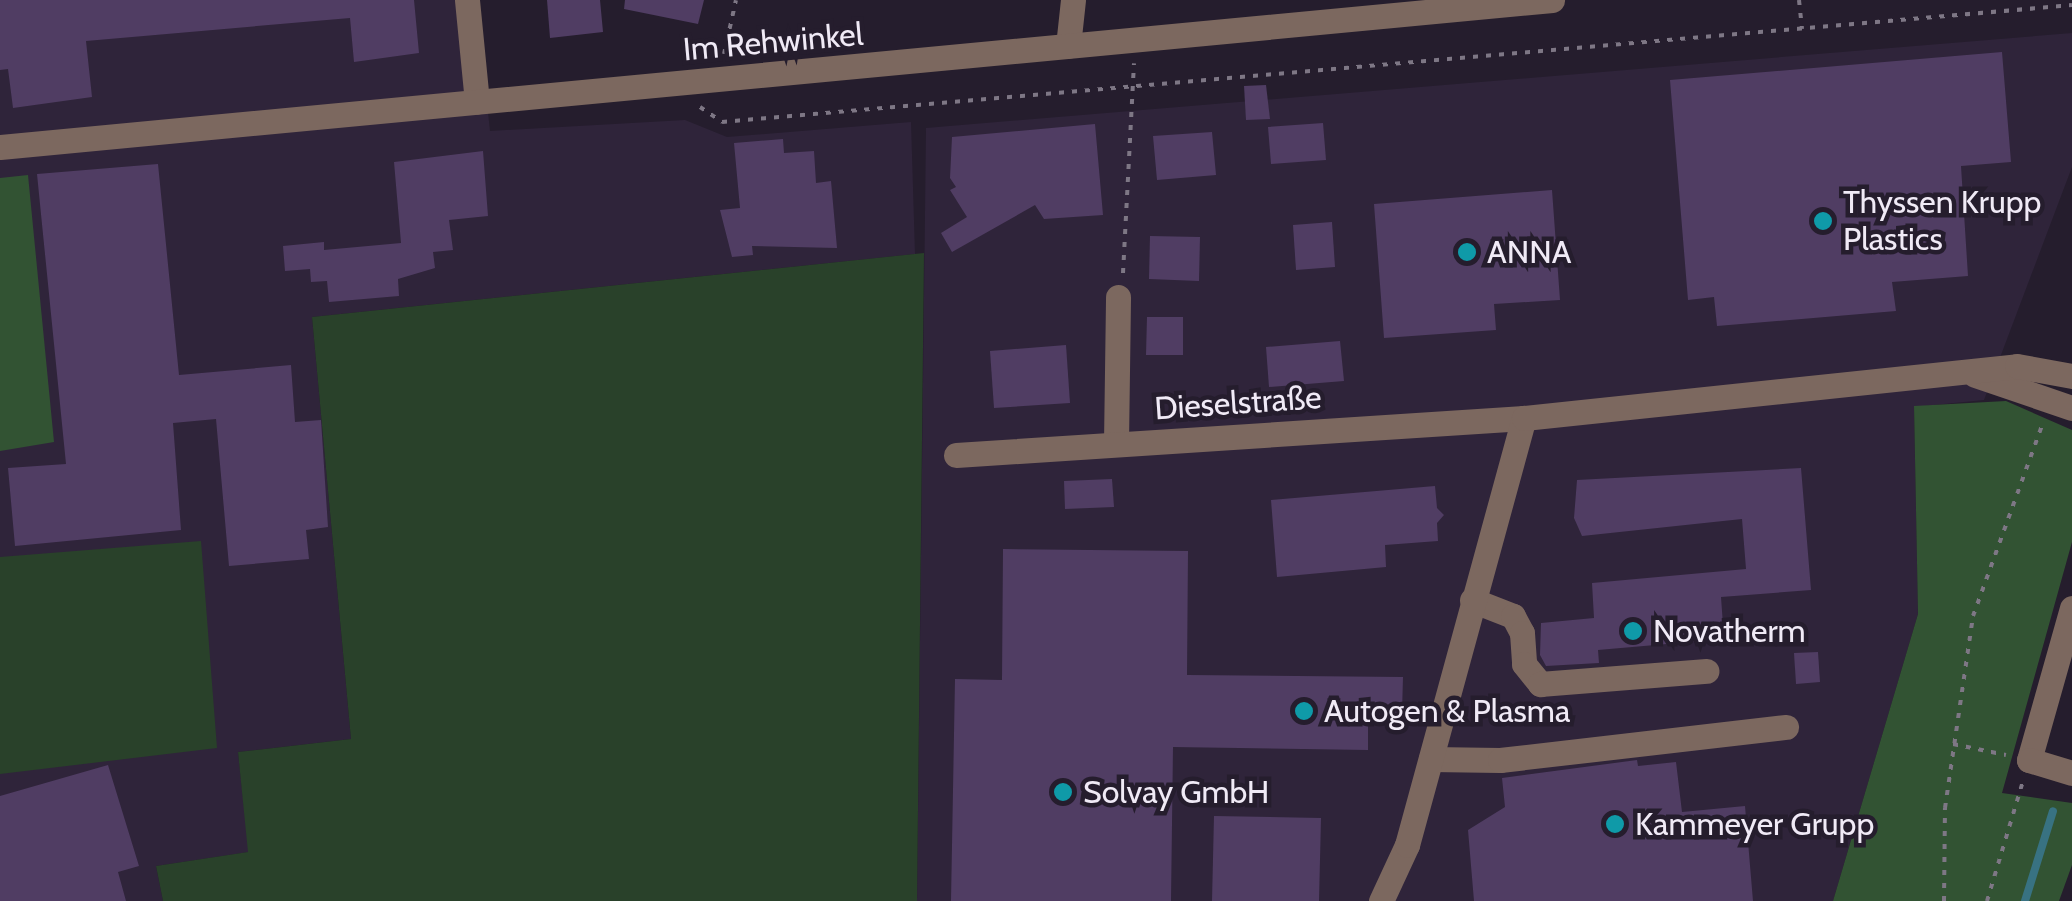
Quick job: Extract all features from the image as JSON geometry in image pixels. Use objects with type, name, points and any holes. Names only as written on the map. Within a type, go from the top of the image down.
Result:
[{"type":"street","points":[[468,0],[477,102]]},
{"type":"street","points":[[1068,46],[1074,0]]},
{"type":"street","name":"Im Rehwinkel","points":[[0,147],[1552,0]]},
{"type":"street","points":[[1116,443],[1118,297]]},
{"type":"street","name":"Dieselstraße","points":[[956,454],[1524,418],[1970,374],[2017,366],[2072,376]]},
{"type":"street","name":"Dieselstraße","points":[[1970,374],[2062,404]]},
{"type":"street","points":[[1381,901],[1407,846],[1524,418]]},
{"type":"street","points":[[1472,600],[1513,616],[1522,633],[1524,664],[1540,684],[1706,671]]},
{"type":"street","points":[[2072,608],[2028,760],[2072,774]]},
{"type":"street","points":[[1432,759],[1500,760],[1786,727]]},
{"type":"path","points":[[724,56],[736,0]]},
{"type":"path","points":[[1798,0],[1802,29]]},
{"type":"path","points":[[684,108],[702,107],[722,122],[2072,5]]},
{"type":"path","points":[[1118,297],[1135,39]]},
{"type":"path","points":[[1944,901],[1953,744],[1973,616],[2062,404]]},
{"type":"path","points":[[1953,744],[2028,760],[1987,901]]},
{"type":"shaded area","points":[[0,0],[476,0],[490,131],[685,120],[727,137],[911,122],[915,254],[312,317],[351,739],[238,752],[249,852],[156,866],[163,901],[0,901]]},
{"type":"shaded area","points":[[2072,33],[2072,167],[1984,400],[1914,407],[1918,614],[1833,901],[917,901],[926,128]]},
{"type":"green space","points":[[28,175],[54,442],[0,451],[0,178]]},
{"type":"green space","points":[[924,253],[917,901],[163,901],[156,866],[248,852],[238,752],[351,739],[312,317]]},
{"type":"green space","points":[[2006,401],[2072,430],[2072,542],[2002,793],[2072,803],[2072,865],[2059,901],[1833,901],[1918,614],[1914,406]]},
{"type":"green space","points":[[201,541],[217,748],[0,774],[0,557]]},
{"type":"building","points":[[0,0],[414,0],[419,53],[354,62],[350,18],[86,41],[92,97],[13,108],[8,69],[0,70]]},
{"type":"building","points":[[547,0],[600,0],[603,32],[550,38]]},
{"type":"building","points":[[625,0],[704,0],[698,24],[624,9]]},
{"type":"building","name":"Thyssen Krupp Plastics","points":[[2002,52],[2011,162],[1961,166],[1968,276],[1892,282],[1896,311],[1717,326],[1714,297],[1688,300],[1670,80]]},
{"type":"building","points":[[1266,85],[1270,119],[1246,120],[1244,86]]},
{"type":"building","points":[[1323,123],[1326,160],[1271,164],[1268,127]]},
{"type":"building","points":[[1095,124],[1103,215],[1044,219],[1035,205],[952,252],[941,233],[967,217],[950,190],[956,187],[950,178],[952,137]]},
{"type":"building","points":[[1212,132],[1216,175],[1157,180],[1153,136]]},
{"type":"building","points":[[783,139],[784,153],[814,151],[816,183],[831,181],[837,248],[752,246],[753,255],[732,257],[720,210],[740,208],[734,143]]},
{"type":"building","points":[[483,151],[488,216],[449,220],[453,250],[433,252],[435,268],[398,279],[399,296],[329,302],[327,281],[311,282],[310,269],[285,271],[283,246],[324,242],[324,250],[401,243],[394,162]]},
{"type":"building","points":[[158,164],[179,375],[291,365],[295,422],[321,420],[328,527],[306,530],[309,559],[229,566],[216,419],[173,423],[181,530],[15,546],[8,468],[66,464],[37,174]]},
{"type":"building","name":"ANNA","points":[[1552,190],[1560,300],[1494,304],[1496,330],[1384,338],[1374,204]]},
{"type":"building","points":[[1332,222],[1335,267],[1296,270],[1293,225]]},
{"type":"building","points":[[1150,236],[1200,237],[1199,281],[1149,279]]},
{"type":"building","points":[[1147,317],[1183,317],[1183,355],[1146,355]]},
{"type":"building","points":[[1340,341],[1344,381],[1269,387],[1266,347]]},
{"type":"building","points":[[1066,345],[1070,403],[994,408],[990,351]]},
{"type":"building","points":[[1801,468],[1811,590],[1721,597],[1724,639],[1598,650],[1599,663],[1546,666],[1540,655],[1541,623],[1594,618],[1592,583],[1746,569],[1742,519],[1582,536],[1574,518],[1577,480]]},
{"type":"building","points":[[1112,479],[1114,507],[1065,509],[1064,481]]},
{"type":"building","points":[[1435,486],[1437,508],[1444,515],[1437,523],[1438,541],[1385,545],[1386,567],[1277,577],[1271,500]]},
{"type":"building","points":[[1003,549],[1188,551],[1187,675],[1403,677],[1402,713],[1368,713],[1368,750],[1173,747],[1171,901],[951,901],[955,679],[1002,680]]},
{"type":"building","points":[[1818,652],[1820,682],[1796,684],[1794,653]]},
{"type":"building","name":"Kammeyer Grupp","points":[[1637,760],[1638,766],[1676,762],[1682,812],[1745,806],[1753,901],[1474,901],[1468,830],[1505,807],[1502,778]]},
{"type":"building","points":[[108,765],[139,866],[118,872],[126,901],[0,901],[0,796]]},
{"type":"building","points":[[1214,816],[1321,818],[1319,901],[1212,901]]},
{"type":"waterway","points":[[2025,901],[2053,811]]},
{"type":"place","name":"Thyssen Krupp Plastics","points":[[1823,221]]},
{"type":"place","name":"ANNA","points":[[1467,252]]},
{"type":"place","name":"Novatherm","points":[[1633,631]]},
{"type":"place","name":"Autogen & Plasma","points":[[1304,711]]},
{"type":"place","name":"Solvay GmbH","points":[[1063,792]]},
{"type":"place","name":"Kammeyer Grupp","points":[[1615,824]]}]
